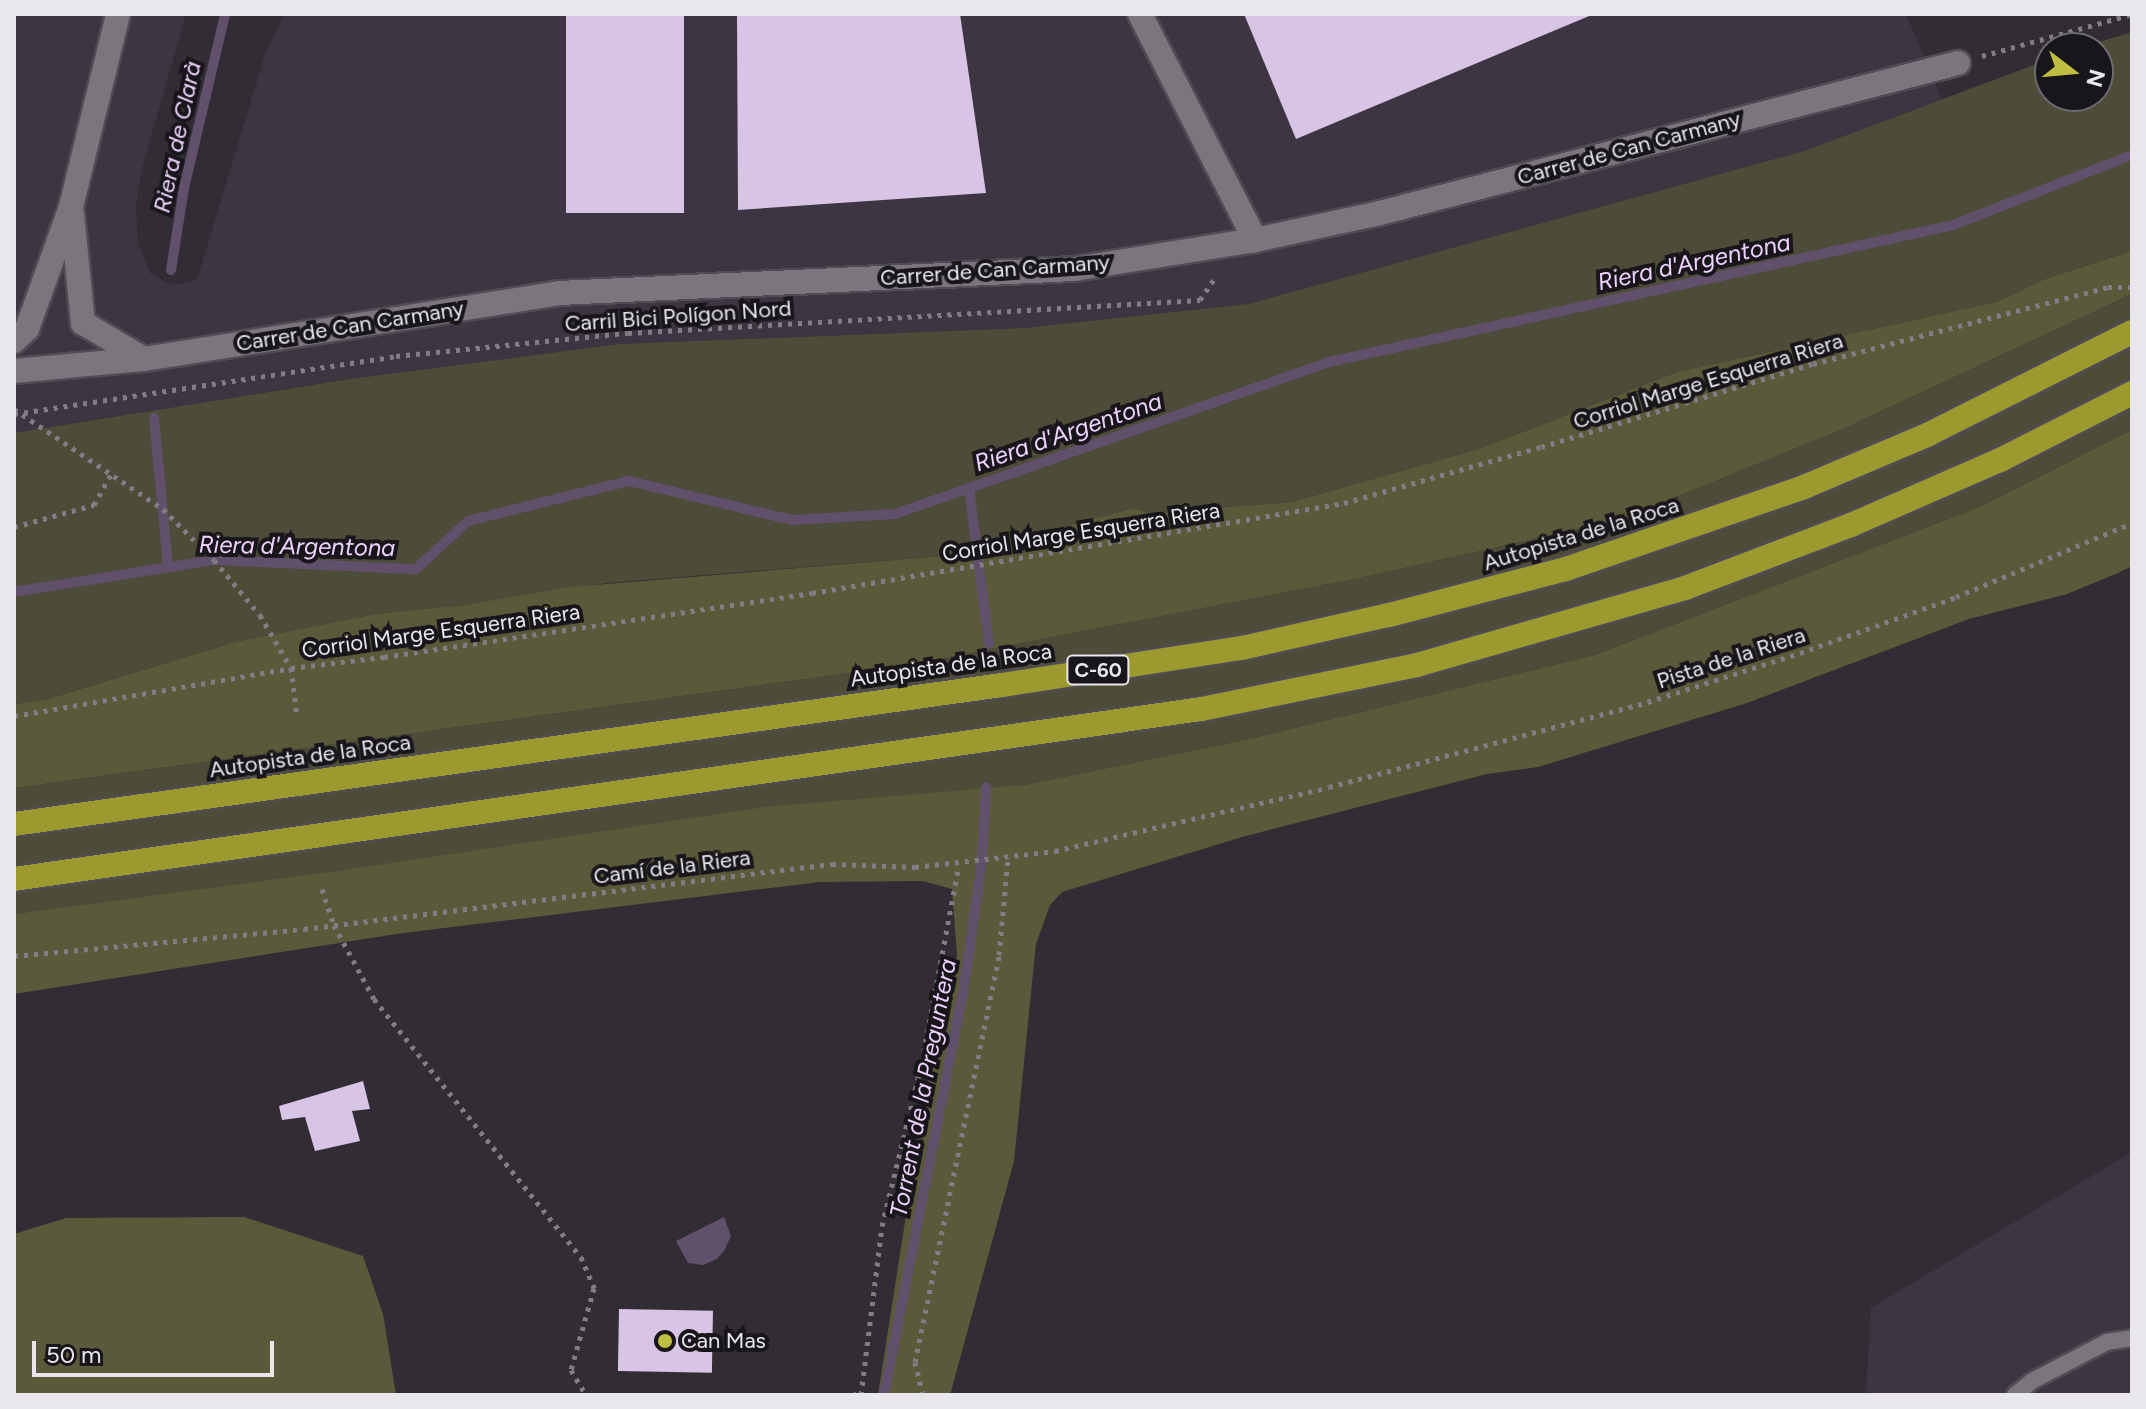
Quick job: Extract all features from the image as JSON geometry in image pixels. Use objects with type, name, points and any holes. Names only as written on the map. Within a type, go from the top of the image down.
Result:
[{"type":"highway","name":"Autopista de la Roca","points":[[14,824],[1002,685],[1242,648],[1389,615],[1566,569],[1804,487],[1927,435],[2132,332]]},
{"type":"highway","name":"C-60","points":[[14,879],[1186,711],[1417,665],[1541,632],[1727,572],[1851,525],[2000,460],[2132,393]]},
{"type":"street","points":[[14,341],[27,329],[71,207],[118,14]]},
{"type":"street","points":[[1140,14],[1255,240]]},
{"type":"street","name":"Carrer de Can Carmany","points":[[14,371],[144,359],[559,293],[1074,269],[1255,240],[1395,209],[1958,63]]},
{"type":"street","points":[[71,207],[83,323],[144,359]]},
{"type":"lane","points":[[2015,1395],[2032,1381],[2107,1342],[2132,1338]]},
{"type":"path","points":[[1958,63],[2132,14]]},
{"type":"path","name":"Carril Bici Polígon Nord","points":[[14,411],[396,356],[628,333],[1200,300],[1219,272]]},
{"type":"path","name":"Corriol Marge Esquerra Riera","points":[[14,716],[291,668],[812,593],[1344,503],[1813,364],[2108,287],[2132,287]]},
{"type":"path","points":[[14,411],[163,509],[214,560],[260,615],[291,668],[297,716]]},
{"type":"path","points":[[14,527],[94,505],[111,474]]},
{"type":"path","name":"Pista de la Riera","points":[[1329,787],[1638,705],[1800,653],[1956,597],[2132,523]]},
{"type":"path","name":"Camí de la Riera","points":[[14,956],[334,925],[832,864],[959,865],[1055,851],[1329,787]]},
{"type":"path","points":[[923,1395],[915,1362],[999,955],[1008,858]]},
{"type":"path","points":[[853,1395],[861,1394],[882,1226],[922,1062],[959,865]]},
{"type":"path","points":[[322,889],[334,925],[374,999],[581,1257],[594,1288],[571,1370],[586,1395]]},
{"type":"shaded area","points":[[14,14],[186,14],[141,172],[136,207],[138,244],[150,273],[167,283],[182,284],[197,280],[265,55],[284,14],[1906,14],[1942,99],[1804,151],[1248,304],[1024,328],[620,344],[350,379],[14,433]]},
{"type":"shaded area","points":[[2132,1152],[2132,1395],[1866,1395],[1871,1308]]},
{"type":"shaded area","points":[[724,1217],[731,1236],[724,1251],[717,1259],[703,1265],[688,1263],[676,1241]]},
{"type":"green space","points":[[2132,32],[2132,251],[2045,279],[1996,302],[1677,372],[1479,449],[1292,502],[1149,513],[1134,508],[955,555],[607,583],[465,605],[375,614],[235,642],[45,700],[14,704],[14,433],[350,379],[620,344],[1024,328],[1248,304],[1804,151],[2034,65],[2034,112],[2114,112],[2114,37]]},
{"type":"green space","points":[[2132,251],[2132,294],[1841,430],[1619,520],[1355,579],[907,665],[14,788],[14,704],[45,700],[235,642],[375,614],[465,605],[570,587],[955,555],[1134,508],[1149,513],[1292,502],[1479,449],[1677,372],[1996,302],[2045,279]]},
{"type":"green space","points":[[2132,294],[2132,430],[1977,508],[1595,655],[1249,739],[1025,785],[14,914],[14,788],[907,665],[1355,579],[1619,520],[1841,430]]},
{"type":"green space","points":[[2132,430],[2132,566],[2118,573],[2067,594],[1969,619],[1747,703],[1538,767],[1487,774],[1242,837],[1062,892],[1050,905],[1036,944],[1014,1161],[950,1395],[878,1395],[924,1100],[957,955],[952,889],[923,881],[820,882],[403,933],[14,994],[14,914],[338,871],[766,807],[1025,785],[1249,739],[1595,655],[1977,508]]},
{"type":"green space","points":[[244,1217],[363,1256],[383,1314],[396,1395],[14,1395],[14,1234],[66,1218]]},
{"type":"building","points":[[566,14],[684,14],[684,213],[566,213]]},
{"type":"building","points":[[737,14],[960,14],[986,193],[738,210]]},
{"type":"building","points":[[1244,14],[1594,14],[1296,139]]},
{"type":"building","points":[[363,1081],[370,1109],[352,1111],[360,1141],[315,1151],[305,1117],[282,1120],[279,1106]]},
{"type":"building","name":"Can Mas","points":[[619,1309],[713,1311],[712,1373],[618,1371]]},
{"type":"waterway","name":"Riera de Clarà","points":[[171,270],[184,188],[225,14]]},
{"type":"waterway","name":"Riera d'Argentona","points":[[14,592],[214,560],[416,569],[468,521],[629,481],[792,520],[895,514],[1329,362],[1953,225],[2132,155]]},
{"type":"waterway","name":"Riera de Clarà","points":[[154,418],[168,566]]},
{"type":"waterway","points":[[969,488],[989,644]]},
{"type":"waterway","name":"Torrent de la Preguntera","points":[[884,1395],[963,994],[982,861],[986,787]]},
{"type":"place","name":"Can Mas","points":[[665,1341]]}]
